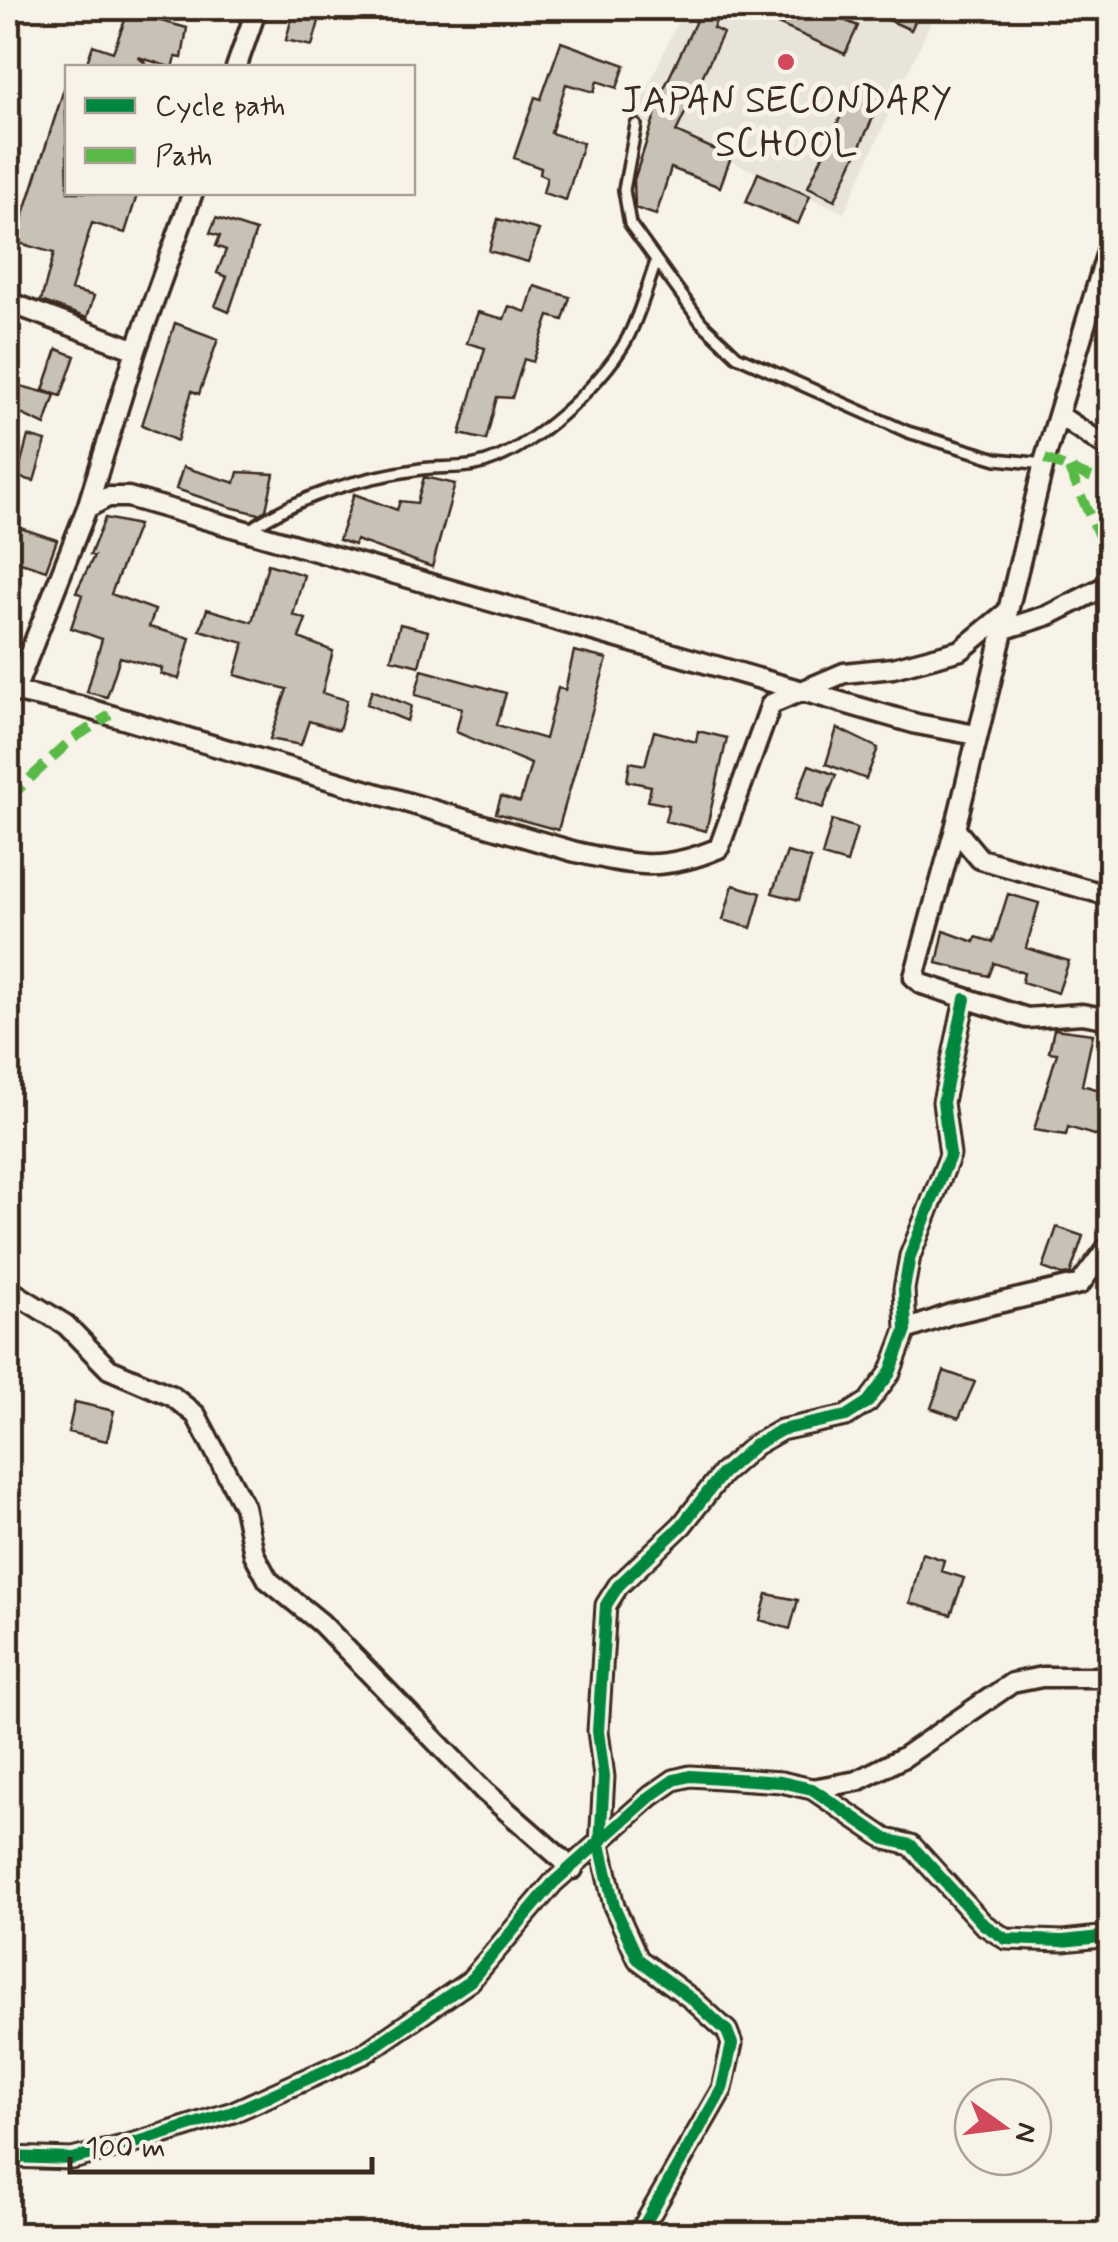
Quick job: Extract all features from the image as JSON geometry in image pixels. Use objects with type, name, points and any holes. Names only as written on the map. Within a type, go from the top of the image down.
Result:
[{"type":"street","points":[[237,65],[257,8]]},
{"type":"street","points":[[192,195],[136,350],[87,508],[11,692],[79,706],[572,851],[652,868],[686,862],[719,848],[771,704],[844,673],[893,668],[961,650],[1004,621],[1050,615],[1110,584]]},
{"type":"street","points":[[1110,242],[1044,464],[955,830],[914,977],[922,984],[1027,1018],[1082,1014],[1110,1018]]},
{"type":"street","points":[[8,302],[136,350]]},
{"type":"street","points":[[1060,416],[1110,449]]},
{"type":"street","points":[[87,508],[108,497],[128,497],[917,724],[976,735]]},
{"type":"street","points":[[955,830],[980,859],[1110,896]]},
{"type":"street","points":[[639,2234],[722,2089],[732,2044],[727,2031],[634,1955],[614,1906],[600,1844],[604,1777],[598,1731],[606,1605],[618,1586],[682,1525],[722,1474],[755,1446],[780,1430],[846,1416],[868,1402],[890,1373],[906,1330],[904,1289],[910,1256],[950,1155],[943,1102],[965,999]]},
{"type":"street","points":[[906,1330],[951,1314],[1080,1284],[1110,1244]]},
{"type":"street","points":[[8,1289],[66,1326],[109,1369],[172,1396],[196,1416],[244,1506],[254,1554],[268,1580],[321,1622],[484,1791],[573,1870]]},
{"type":"street","points":[[8,2157],[72,2159],[138,2142],[233,2112],[365,2054],[470,1981],[554,1883],[674,1780],[710,1776],[812,1789],[858,1781],[904,1758],[1012,1683],[1042,1677],[1110,1677]]},
{"type":"street","points":[[812,1789],[886,1839],[910,1845],[983,1924],[1006,1939],[1063,1941],[1110,1936]]},
{"type":"lane","points":[[636,124],[624,190],[630,224],[701,322],[747,363],[908,432],[997,459],[1044,464]]},
{"type":"lane","points":[[249,530],[280,508],[354,480],[425,468],[475,466],[524,445],[605,375],[628,337],[656,262]]},
{"type":"shaded area","name":"JAPAN SECONDARY SCHOOL","points":[[684,8],[937,8],[844,213],[634,117]]},
{"type":"building","points":[[702,8],[722,8],[713,28],[723,33],[676,132],[731,157],[720,187],[671,168],[656,215],[635,208],[634,180],[655,115],[652,114]]},
{"type":"building","points":[[742,8],[816,8],[858,26],[845,54]]},
{"type":"building","points":[[862,8],[921,8],[911,30]]},
{"type":"building","points":[[128,12],[187,28],[182,58],[176,57],[174,65],[138,57],[147,65],[86,65],[93,45],[113,52]]},
{"type":"building","points":[[293,13],[319,21],[312,46],[286,40]]},
{"type":"building","points":[[561,42],[625,65],[617,88],[597,81],[594,92],[566,84],[551,133],[583,143],[566,200],[543,193],[547,177],[540,174],[541,168],[514,158],[535,97],[541,99]]},
{"type":"building","points":[[856,83],[883,96],[835,200],[808,187]]},
{"type":"building","points":[[65,86],[65,195],[137,195],[125,233],[92,223],[71,290],[94,296],[87,318],[41,301],[54,253],[15,242]]},
{"type":"building","points":[[758,173],[810,196],[798,224],[746,202]]},
{"type":"building","points":[[216,218],[256,231],[229,312],[215,306],[227,277],[217,273],[226,250],[216,246],[220,236],[210,233]]},
{"type":"building","points":[[498,219],[539,230],[528,262],[489,251]]},
{"type":"building","points":[[534,286],[570,297],[563,320],[549,316],[533,362],[524,359],[512,398],[497,397],[486,440],[460,434],[485,348],[467,343],[478,312],[504,319],[509,306],[526,312]]},
{"type":"building","points":[[175,323],[218,339],[199,394],[192,391],[177,441],[142,425]]},
{"type":"building","points":[[57,349],[75,356],[61,396],[43,390]]},
{"type":"building","points":[[13,384],[55,395],[45,425],[8,408]]},
{"type":"building","points":[[28,436],[46,441],[34,481],[17,477]]},
{"type":"building","points":[[183,467],[235,483],[238,472],[274,474],[266,510],[259,514],[176,489]]},
{"type":"building","points":[[424,477],[455,484],[432,567],[356,540],[354,545],[339,540],[354,494],[397,510],[400,501],[417,503]]},
{"type":"building","points":[[105,518],[138,525],[111,594],[155,610],[149,627],[190,638],[179,679],[161,674],[162,668],[120,657],[107,697],[87,692],[102,639],[71,628],[82,595],[76,592],[94,556],[90,555]]},
{"type":"building","points":[[8,524],[57,540],[46,570],[8,558]]},
{"type":"building","points":[[268,564],[304,575],[293,615],[306,619],[299,638],[333,651],[322,693],[347,700],[339,730],[309,721],[301,745],[270,739],[287,689],[235,675],[244,643],[200,630],[207,609],[252,622]]},
{"type":"building","points":[[400,624],[428,631],[419,666],[391,659]]},
{"type":"building","points":[[574,651],[607,659],[558,830],[496,813],[501,796],[520,802],[531,764],[456,732],[462,708],[415,695],[422,670],[506,693],[497,725],[545,739],[558,688],[565,690]]},
{"type":"building","points":[[372,690],[411,706],[407,721],[367,704]]},
{"type":"building","points":[[837,728],[878,748],[866,779],[826,764]]},
{"type":"building","points":[[654,731],[696,742],[698,731],[727,738],[706,831],[665,821],[669,805],[648,801],[651,786],[627,781],[630,762],[645,765]]},
{"type":"building","points":[[809,765],[836,775],[823,808],[796,798]]},
{"type":"building","points":[[832,820],[857,828],[847,863],[822,856]]},
{"type":"building","points":[[787,852],[811,859],[799,900],[772,893]]},
{"type":"building","points":[[733,885],[761,893],[751,928],[723,920]]},
{"type":"building","points":[[1008,894],[1039,903],[1026,948],[1069,961],[1058,993],[1022,982],[1024,973],[994,963],[989,976],[937,963],[944,931],[974,942],[976,937],[993,942]]},
{"type":"building","points":[[1054,1029],[1093,1034],[1082,1085],[1110,1093],[1110,1140],[1068,1127],[1066,1135],[1034,1130],[1057,1053],[1049,1052]]},
{"type":"building","points":[[1057,1227],[1083,1236],[1070,1274],[1043,1268]]},
{"type":"building","points":[[944,1371],[975,1382],[959,1418],[931,1408]]},
{"type":"building","points":[[75,1402],[114,1411],[107,1441],[68,1432]]},
{"type":"building","points":[[922,1553],[944,1560],[941,1571],[964,1578],[951,1615],[910,1603]]},
{"type":"building","points":[[767,1594],[798,1600],[790,1629],[760,1620]]},
{"type":"marked path","points":[[1045,459],[1110,485]]},
{"type":"marked path","points":[[1069,469],[1110,561]]},
{"type":"marked path","points":[[8,799],[71,740],[110,715]]},
{"type":"cycle path","points":[[639,2234],[722,2089],[732,2044],[727,2031],[693,2000],[638,1959],[614,1906],[600,1844],[604,1777],[598,1731],[606,1605],[618,1586],[682,1525],[722,1474],[755,1445],[781,1430],[846,1416],[868,1402],[890,1373],[906,1330],[904,1289],[910,1256],[950,1155],[943,1102],[965,999]]},
{"type":"cycle path","points":[[8,2157],[72,2159],[138,2142],[233,2112],[365,2053],[470,1981],[553,1883],[651,1796],[674,1780],[690,1776],[781,1782],[812,1789],[886,1839],[911,1845],[983,1924],[1006,1939],[1063,1941],[1110,1936]]},
{"type":"place","name":"JAPAN SECONDARY SCHOOL","points":[[786,62]]}]
